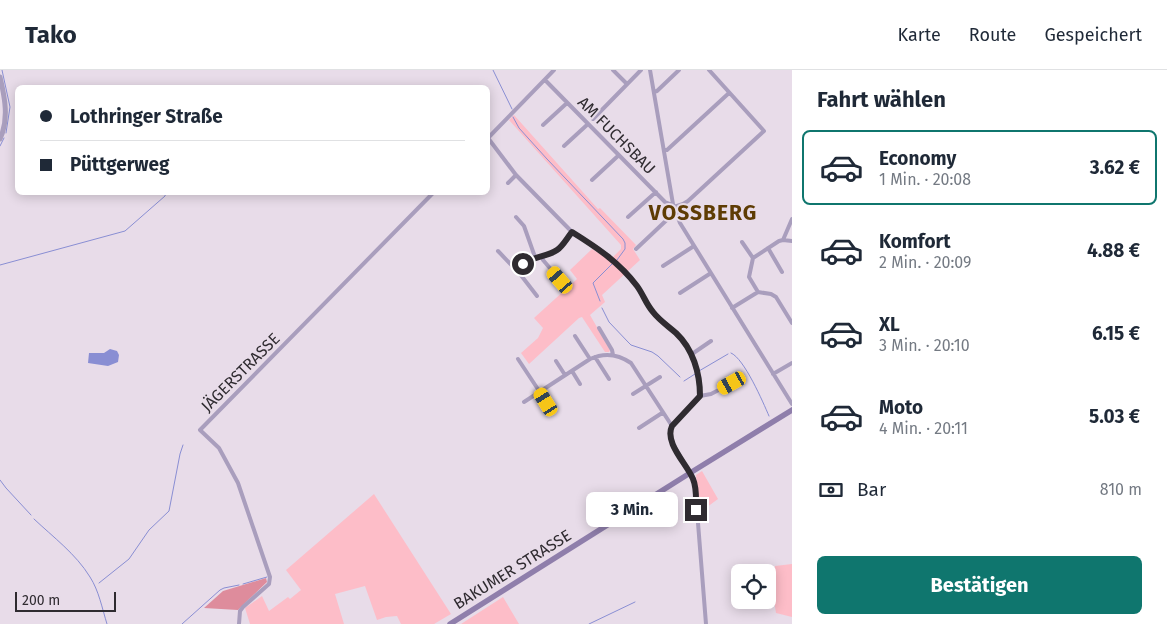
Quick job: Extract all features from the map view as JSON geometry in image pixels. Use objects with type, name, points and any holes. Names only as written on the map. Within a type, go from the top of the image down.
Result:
[{"type":"main road","name":"BAKUMER STRASSE","points":[[450,624],[792,410]]},
{"type":"street","points":[[490,136],[554,70]]},
{"type":"street","points":[[613,70],[627,84]]},
{"type":"street","points":[[593,119],[641,70]]},
{"type":"street","points":[[650,70],[676,214],[792,404]]},
{"type":"street","points":[[654,92],[679,70]]},
{"type":"street","points":[[674,205],[683,204],[688,201],[764,131],[709,70]]},
{"type":"street","points":[[0,77],[6,106],[4,128],[0,139]]},
{"type":"street","name":"AM FUCHSBAU","points":[[545,80],[665,202],[674,205]]},
{"type":"street","points":[[664,150],[667,150],[729,93]]},
{"type":"street","points":[[543,125],[567,103]]},
{"type":"street","points":[[564,146],[588,124]]},
{"type":"street","points":[[490,141],[516,175],[572,232],[604,253],[625,272],[637,286],[652,311],[681,338],[692,354],[697,370],[700,396]]},
{"type":"street","points":[[592,180],[619,155]]},
{"type":"street","points":[[508,183],[516,175]]},
{"type":"street","points":[[628,218],[656,192]]},
{"type":"street","name":"JÄGERSTRASSE","points":[[239,624],[240,612],[243,607],[269,584],[270,577],[238,483],[219,448],[200,430],[431,195]]},
{"type":"street","points":[[636,248],[672,215],[676,214]]},
{"type":"street","points":[[516,216],[524,226],[535,257]]},
{"type":"street","points":[[783,240],[792,220]]},
{"type":"street","points":[[516,270],[535,257],[558,250],[572,232]]},
{"type":"street","points":[[758,292],[749,277],[753,258],[783,240],[792,241]]},
{"type":"street","points":[[742,242],[753,258]]},
{"type":"street","points":[[663,266],[694,246]]},
{"type":"street","points":[[768,248],[782,272]]},
{"type":"street","points":[[498,251],[537,296]]},
{"type":"street","points":[[542,256],[543,260],[560,280]]},
{"type":"street","points":[[680,293],[711,273]]},
{"type":"street","points":[[732,308],[758,292],[771,294],[776,297],[792,323]]},
{"type":"street","points":[[599,328],[613,355]]},
{"type":"street","points":[[575,336],[609,379]]},
{"type":"street","points":[[692,354],[711,342]]},
{"type":"street","points":[[524,402],[592,358],[606,354],[613,355],[631,364],[672,426]]},
{"type":"street","points":[[518,359],[552,412]]},
{"type":"street","points":[[556,361],[565,375]]},
{"type":"street","points":[[773,374],[792,363]]},
{"type":"street","points":[[572,371],[580,384]]},
{"type":"street","points":[[633,394],[660,377]]},
{"type":"street","points":[[706,624],[694,480],[672,441],[670,430],[700,396],[711,394],[732,383]]},
{"type":"street","points":[[640,428],[662,413]]},
{"type":"shaded area","points":[[514,115],[598,209],[600,208],[636,245],[633,249],[640,260],[602,295],[605,302],[590,315],[610,350],[609,352],[605,352],[582,317],[529,364],[521,353],[538,338],[543,328],[534,318],[577,279],[570,270],[592,249],[610,260],[621,249],[621,245],[509,120]]},
{"type":"shaded area","points":[[702,471],[718,499],[699,513],[696,475]]},
{"type":"shaded area","points":[[374,494],[451,614],[434,624],[401,624],[397,616],[377,620],[365,586],[335,594],[344,624],[250,624],[245,608],[262,596],[269,611],[301,590],[286,570]]},
{"type":"shaded area","points":[[792,564],[792,617],[776,613],[776,566]]},
{"type":"shaded area","points":[[266,578],[267,582],[238,610],[204,608],[223,591]]},
{"type":"shaded area","points":[[503,597],[519,624],[461,624]]},
{"type":"water","points":[[110,349],[117,351],[119,355],[118,362],[108,366],[88,363],[89,353],[104,353]]},
{"type":"waterway","points":[[2,70],[10,107],[6,133]]},
{"type":"waterway","points":[[493,70],[512,109]]},
{"type":"waterway","points":[[513,117],[519,128],[623,239],[625,249],[617,260]]},
{"type":"waterway","points":[[0,146],[4,138]]},
{"type":"waterway","points":[[0,265],[125,231],[165,195]]},
{"type":"waterway","points":[[600,301],[593,283],[612,264]]},
{"type":"waterway","points":[[602,308],[609,322],[631,345],[652,352],[680,377]]},
{"type":"waterway","points":[[731,353],[742,363],[747,371],[769,416]]},
{"type":"waterway","points":[[699,371],[728,354]]},
{"type":"waterway","points":[[684,381],[695,374]]},
{"type":"waterway","points":[[99,583],[129,559],[149,530],[169,511],[183,445]]},
{"type":"waterway","points":[[0,480],[31,515]]},
{"type":"waterway","points":[[34,519],[64,546],[90,577],[96,588],[107,624]]},
{"type":"waterway","points":[[243,584],[267,577]]},
{"type":"waterway","points":[[182,624],[220,590],[239,585]]},
{"type":"waterway","points":[[589,624],[635,602]]},
{"type":"district","name":"VOSSBERG","points":[[703,213]]},
{"type":"route","points":[[523,264],[535,257],[558,250],[572,232],[612,259],[637,286],[652,311],[686,344],[692,354],[697,370],[700,396],[670,430],[674,446],[694,480],[696,510]]}]
